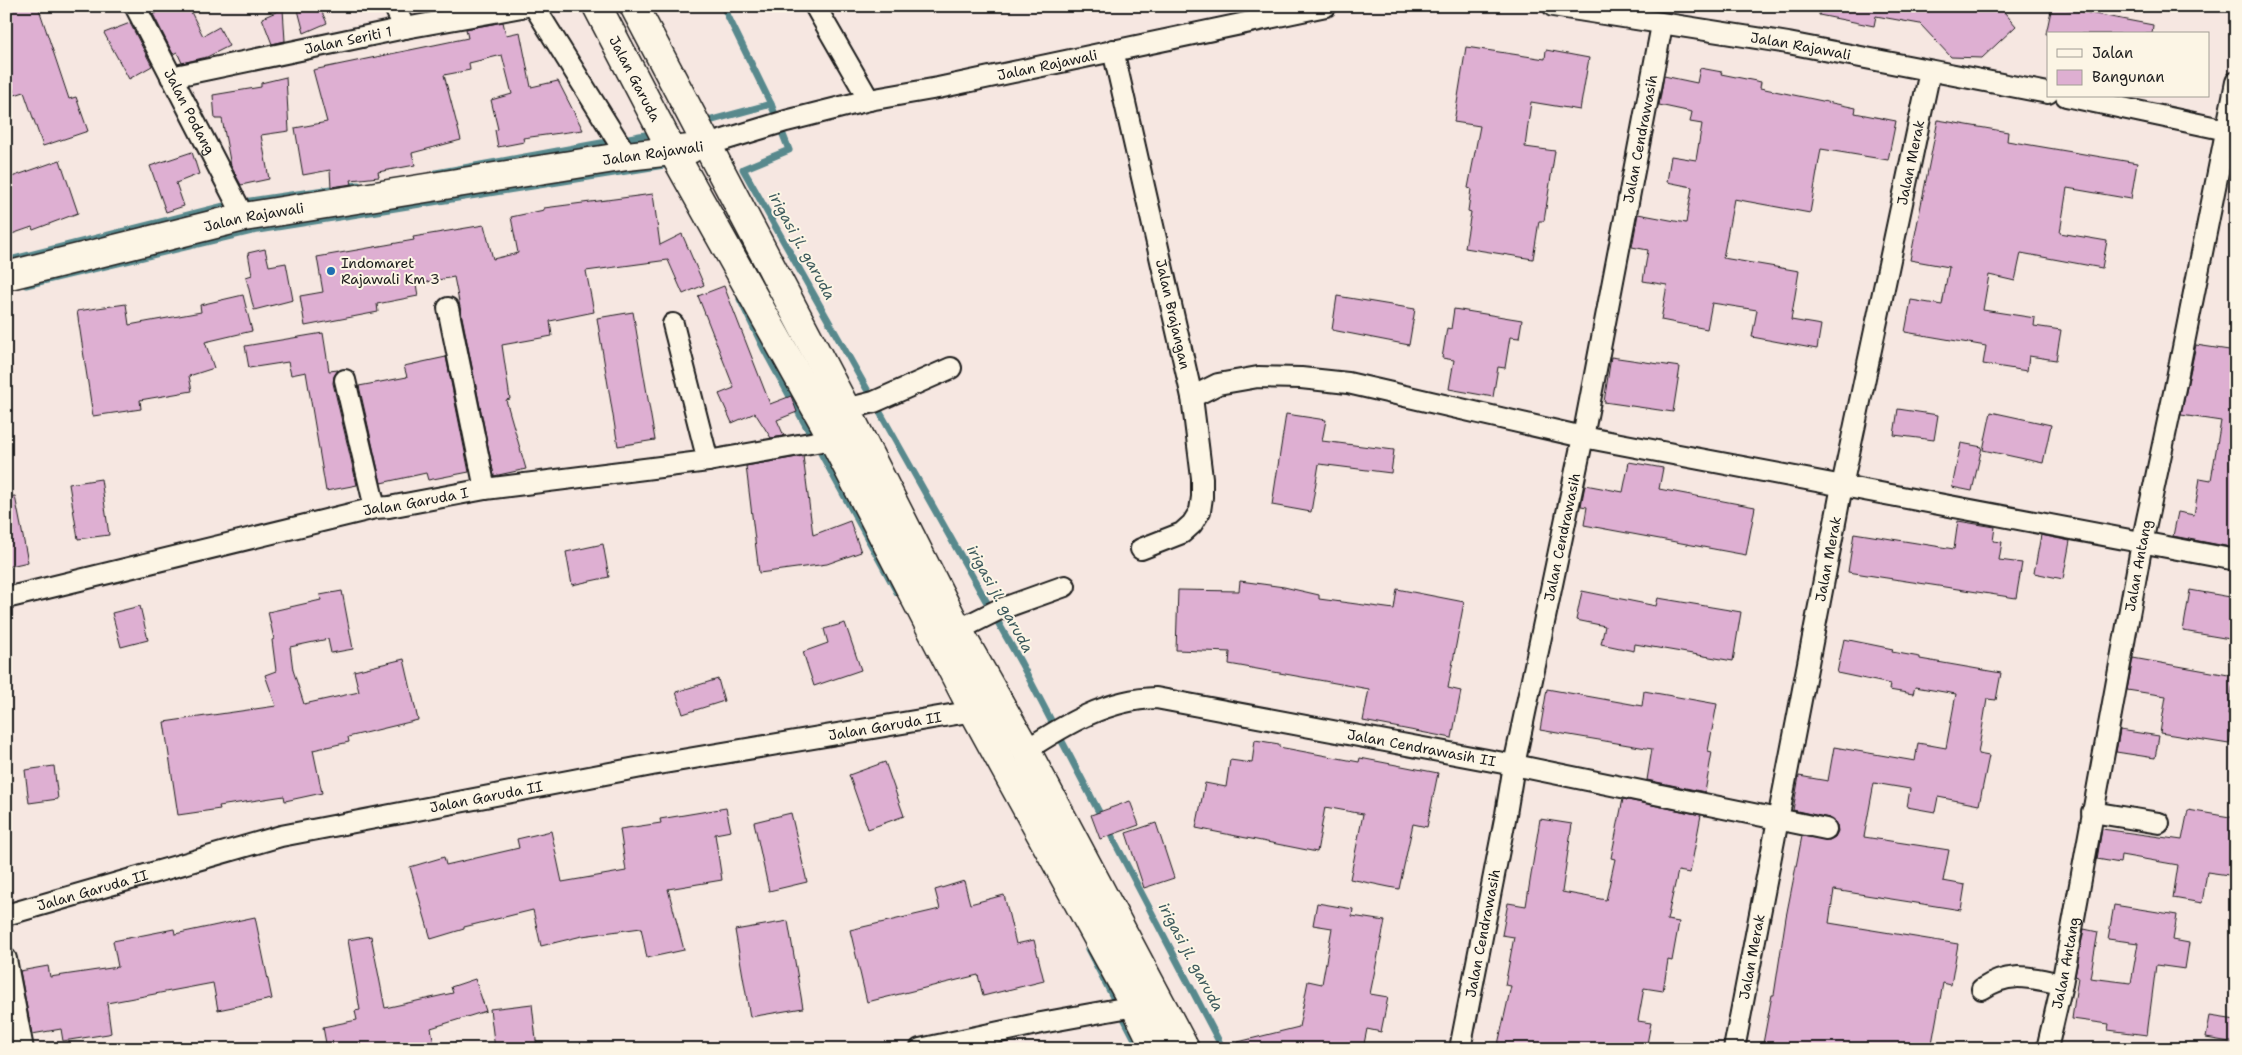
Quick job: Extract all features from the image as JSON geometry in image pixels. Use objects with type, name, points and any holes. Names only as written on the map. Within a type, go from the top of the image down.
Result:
[{"type":"main road","name":"Jalan Garuda","points":[[597,6],[674,152],[833,439],[974,712],[1135,1006],[1156,1049]]},
{"type":"main road","points":[[634,6],[846,409],[958,630],[1026,750],[1185,1049]]},
{"type":"main road","name":"Jalan Rajawali","points":[[6,276],[244,217],[627,156],[674,152],[707,145]]},
{"type":"street","name":"Jalan Podang","points":[[134,6],[244,217]]},
{"type":"street","points":[[394,6],[405,28]]},
{"type":"street","name":"Jalan Seriti 1","points":[[171,77],[405,28],[527,6]]},
{"type":"street","points":[[534,6],[627,156]]},
{"type":"street","points":[[815,6],[869,100]]},
{"type":"street","name":"Jalan Rajawali","points":[[707,145],[777,123],[869,100],[938,88],[1326,6]]},
{"type":"street","name":"Jalan Rajawali","points":[[1553,6],[1662,25],[1788,43],[2047,93]]},
{"type":"street","name":"Jalan Cendrawasih","points":[[1460,1049],[1514,765],[1583,437],[1662,25]]},
{"type":"street","name":"Jalan Brajangan","points":[[1112,50],[1192,397],[1202,478],[1200,511],[1192,524],[1182,533],[1141,550]]},
{"type":"street","name":"Jalan Merak","points":[[1734,1049],[1842,486],[1930,71]]},
{"type":"street","name":"Jalan Antang","points":[[2048,1049],[2062,984],[2142,544],[2231,130],[2236,82]]},
{"type":"street","points":[[2076,98],[2231,130]]},
{"type":"street","points":[[448,308],[485,489]]},
{"type":"street","points":[[673,324],[708,461]]},
{"type":"street","points":[[846,409],[879,400],[951,368]]},
{"type":"street","points":[[1192,397],[1218,384],[1258,377],[1348,383],[1583,437],[2142,544],[2236,560]]},
{"type":"street","points":[[345,380],[374,508]]},
{"type":"street","name":"Jalan Garuda I","points":[[6,598],[374,508],[389,507],[485,489],[708,461],[833,439]]},
{"type":"street","points":[[958,630],[991,612],[1064,586]]},
{"type":"street","name":"Jalan Cendrawasih II","points":[[1026,750],[1060,729],[1095,712],[1132,700],[1156,698],[1514,765],[1826,829]]},
{"type":"street","name":"Jalan Garuda II","points":[[6,915],[281,836],[652,765],[974,712],[1001,705]]},
{"type":"street","points":[[2092,812],[2159,823]]},
{"type":"street","points":[[6,959],[17,1041]]},
{"type":"street","points":[[1982,989],[2000,978],[2009,976],[2062,984]]},
{"type":"street","points":[[920,1049],[1041,1022],[1135,1006]]},
{"type":"building","points":[[6,6],[38,6],[69,99],[76,97],[88,131],[43,146],[24,92],[15,95],[6,70]]},
{"type":"building","points":[[152,6],[188,6],[203,36],[219,27],[229,46],[207,57],[182,63],[177,52],[173,54],[153,14],[156,13]]},
{"type":"building","points":[[297,6],[319,6],[327,23],[304,33]]},
{"type":"building","points":[[1820,6],[1999,6],[2016,26],[1982,58],[1951,57],[1920,24],[1876,16],[1874,26],[1819,15]]},
{"type":"building","points":[[2052,6],[2153,25],[2152,32],[2047,32],[2046,34]]},
{"type":"building","points":[[283,9],[285,41],[272,44],[262,18]]},
{"type":"building","points":[[503,22],[506,35],[520,32],[531,87],[558,81],[583,130],[523,138],[524,142],[498,147],[495,130],[498,129],[491,100],[512,94],[502,55],[469,63],[470,70],[444,75],[461,140],[412,153],[415,165],[378,172],[379,177],[351,180],[352,184],[331,187],[330,170],[303,175],[295,128],[327,122],[313,70],[468,38],[466,29]]},
{"type":"building","points":[[130,23],[152,66],[129,79],[104,33]]},
{"type":"building","points":[[1466,47],[1545,59],[1546,50],[1589,58],[1580,110],[1531,102],[1525,147],[1555,151],[1544,221],[1539,221],[1533,259],[1465,248],[1471,212],[1468,211],[1471,189],[1468,188],[1480,126],[1454,122]]},
{"type":"building","points":[[1700,68],[1761,82],[1760,88],[1856,108],[1855,113],[1896,121],[1888,160],[1821,149],[1810,213],[1734,199],[1723,258],[1799,271],[1791,320],[1821,325],[1817,349],[1752,337],[1757,310],[1712,303],[1707,329],[1661,320],[1667,285],[1643,281],[1648,250],[1632,247],[1638,214],[1686,223],[1692,187],[1667,182],[1671,156],[1696,160],[1702,124],[1690,122],[1692,112],[1659,105],[1664,76],[1697,83]]},
{"type":"building","points":[[286,77],[289,131],[261,135],[269,179],[241,185],[231,166],[222,119],[215,119],[213,95],[261,87],[261,83]]},
{"type":"building","points":[[1938,120],[2008,132],[2007,141],[2137,163],[2131,199],[2067,188],[2060,233],[2107,241],[2102,268],[2021,253],[2015,281],[1989,275],[1983,310],[2035,318],[2034,326],[2061,330],[2056,360],[2029,356],[2027,371],[1983,364],[1986,346],[1905,332],[1911,300],[1942,305],[1949,267],[1910,260]]},
{"type":"building","points":[[192,152],[199,174],[176,183],[184,206],[166,212],[150,166]]},
{"type":"building","points":[[60,160],[78,213],[33,230],[32,227],[6,236],[6,179]]},
{"type":"building","points":[[653,194],[660,245],[682,234],[704,285],[683,294],[668,260],[586,271],[594,312],[550,321],[552,336],[502,345],[510,399],[506,400],[526,469],[494,476],[454,277],[416,284],[418,296],[377,304],[378,312],[305,326],[300,296],[323,292],[317,257],[414,240],[413,237],[484,225],[493,259],[518,253],[511,217],[544,210],[544,208]]},
{"type":"building","points":[[265,249],[269,266],[286,263],[293,300],[254,310],[246,277],[252,275],[248,253]]},
{"type":"building","points":[[724,286],[770,404],[791,396],[797,412],[777,420],[784,436],[771,438],[755,413],[732,423],[719,394],[734,388],[698,296]]},
{"type":"building","points":[[243,295],[252,331],[205,342],[214,368],[189,376],[192,391],[140,400],[141,409],[93,416],[77,311],[126,304],[129,325],[201,312],[200,305]]},
{"type":"building","points":[[1337,296],[1415,309],[1409,345],[1332,330]]},
{"type":"building","points":[[1454,309],[1522,320],[1519,338],[1510,337],[1505,368],[1498,367],[1493,397],[1449,389],[1454,360],[1442,358],[1447,328],[1451,329]]},
{"type":"building","points":[[633,312],[655,440],[618,446],[597,318]]},
{"type":"building","points":[[323,333],[329,371],[338,370],[334,376],[333,383],[357,485],[326,491],[306,372],[291,375],[288,362],[249,368],[245,346]]},
{"type":"building","points":[[2196,345],[2236,351],[2236,548],[2173,536],[2178,512],[2194,515],[2200,478],[2211,480],[2221,421],[2181,415]]},
{"type":"building","points":[[446,357],[469,472],[428,480],[426,473],[381,483],[359,386],[407,377],[404,366]]},
{"type":"building","points":[[1611,357],[1680,367],[1673,412],[1604,402]]},
{"type":"building","points":[[1898,409],[1938,415],[1934,440],[1894,435]]},
{"type":"building","points":[[1991,412],[2051,425],[2043,463],[1983,450]]},
{"type":"building","points":[[1286,414],[1326,420],[1322,441],[1394,450],[1391,473],[1319,464],[1311,512],[1272,505]]},
{"type":"building","points":[[1961,443],[1982,447],[1972,491],[1952,487]]},
{"type":"building","points":[[803,456],[813,535],[850,521],[861,552],[827,564],[759,573],[746,466]]},
{"type":"building","points":[[1629,462],[1663,468],[1659,489],[1755,507],[1746,555],[1584,525],[1587,507],[1581,506],[1585,485],[1623,492]]},
{"type":"building","points":[[101,479],[109,535],[78,539],[69,484]]},
{"type":"building","points":[[15,496],[28,562],[6,567],[6,497]]},
{"type":"building","points":[[1958,521],[1995,527],[1993,541],[2002,542],[1999,560],[2022,563],[2016,598],[1848,572],[1854,533],[1954,549]]},
{"type":"building","points":[[2041,535],[2070,541],[2063,579],[2034,573]]},
{"type":"building","points":[[603,544],[609,577],[572,585],[566,552]]},
{"type":"building","points":[[1240,581],[1284,587],[1319,595],[1319,599],[1394,609],[1397,589],[1464,602],[1448,688],[1461,691],[1452,738],[1363,721],[1369,689],[1229,664],[1230,652],[1176,650],[1178,590],[1239,591]]},
{"type":"building","points":[[2190,590],[2236,598],[2236,640],[2183,631]]},
{"type":"building","points":[[342,591],[353,649],[331,653],[328,639],[290,647],[293,670],[304,704],[359,692],[354,671],[404,659],[418,720],[348,737],[349,742],[313,750],[322,793],[285,801],[284,796],[219,806],[220,809],[178,815],[164,722],[276,706],[265,675],[276,671],[272,640],[274,639],[268,612],[321,600],[320,595]]},
{"type":"building","points":[[1582,591],[1656,606],[1658,598],[1741,612],[1733,661],[1635,644],[1634,651],[1601,644],[1605,626],[1576,620]]},
{"type":"building","points":[[140,606],[148,640],[121,647],[112,613]]},
{"type":"building","points":[[845,623],[861,670],[814,686],[803,652],[828,643],[824,629]]},
{"type":"building","points":[[1844,639],[1893,649],[1892,652],[1920,657],[1920,659],[2001,673],[1996,700],[1987,699],[1978,754],[1989,756],[1979,805],[1938,797],[1935,812],[1907,807],[1910,789],[1874,783],[1864,837],[1949,850],[1943,881],[1965,885],[1961,910],[1834,890],[1829,923],[1958,944],[1951,985],[1943,983],[1931,1049],[1762,1049],[1772,995],[1774,995],[1786,917],[1802,836],[1829,840],[1835,837],[1838,831],[1837,825],[1829,818],[1793,810],[1799,776],[1828,781],[1834,747],[1915,761],[1918,743],[1946,748],[1956,694],[1915,687],[1913,694],[1889,690],[1890,684],[1837,673]]},
{"type":"building","points":[[2133,658],[2234,676],[2228,714],[2234,715],[2229,744],[2160,733],[2166,696],[2127,690]]},
{"type":"building","points":[[718,679],[724,701],[683,714],[676,692]]},
{"type":"building","points":[[1547,689],[1642,706],[1644,691],[1717,704],[1708,751],[1712,752],[1705,792],[1647,780],[1652,749],[1540,730]]},
{"type":"building","points":[[2120,730],[2159,736],[2155,758],[2116,752]]},
{"type":"building","points":[[1255,740],[1279,744],[1279,747],[1359,762],[1360,758],[1438,773],[1427,827],[1413,824],[1399,889],[1350,879],[1363,814],[1325,807],[1317,852],[1196,828],[1205,783],[1226,787],[1230,760],[1252,763]]},
{"type":"building","points":[[885,762],[904,816],[868,829],[849,775]]},
{"type":"building","points":[[54,766],[58,799],[29,803],[25,770]]},
{"type":"building","points":[[1623,799],[1701,815],[1690,873],[1678,871],[1667,920],[1679,922],[1672,961],[1668,960],[1663,991],[1644,988],[1638,1021],[1651,1023],[1646,1049],[1497,1049],[1511,986],[1505,985],[1514,937],[1502,935],[1508,903],[1526,906],[1540,819],[1572,824],[1562,892],[1606,900],[1615,859],[1611,858]]},
{"type":"building","points":[[1130,801],[1139,825],[1100,839],[1091,815]]},
{"type":"building","points":[[726,808],[731,831],[715,834],[722,880],[668,889],[684,950],[647,958],[641,928],[582,936],[541,946],[533,910],[464,927],[464,929],[431,939],[410,867],[444,857],[446,865],[519,848],[517,839],[551,831],[562,882],[626,871],[620,829],[661,823],[660,819]]},
{"type":"building","points":[[2188,810],[2236,818],[2236,876],[2207,872],[2202,903],[2173,898],[2178,865],[2121,855],[2120,863],[2097,859],[2102,829],[2182,840]]},
{"type":"building","points":[[791,813],[807,882],[769,891],[754,822]]},
{"type":"building","points":[[1156,823],[1174,878],[1144,888],[1126,833]]},
{"type":"building","points":[[964,881],[970,904],[1004,895],[1016,944],[1034,940],[1044,981],[983,996],[978,975],[867,1002],[850,930],[940,909],[935,890]]},
{"type":"building","points":[[1317,903],[1353,909],[1352,916],[1385,921],[1370,994],[1388,997],[1381,1032],[1367,1029],[1363,1049],[1239,1049],[1238,1042],[1299,1027],[1308,981],[1322,984],[1332,928],[1313,925]]},
{"type":"building","points":[[2114,905],[2177,915],[2173,940],[2189,943],[2185,969],[2156,965],[2147,1035],[2108,1030],[2109,1024],[2072,1019],[2078,977],[2075,976],[2084,929],[2098,932],[2090,978],[2131,983],[2138,943],[2108,939]]},
{"type":"building","points":[[255,917],[272,999],[218,1010],[213,983],[107,1003],[111,1033],[108,1034],[63,1041],[61,1029],[32,1034],[20,971],[48,966],[50,977],[118,967],[113,941],[174,929],[175,934]]},
{"type":"building","points":[[788,921],[803,1008],[750,1017],[735,930]]},
{"type":"building","points":[[371,936],[385,1008],[453,993],[451,987],[475,979],[486,1011],[431,1028],[435,1049],[327,1049],[323,1027],[357,1020],[355,1011],[360,1010],[348,940]]},
{"type":"building","points":[[532,1004],[537,1049],[495,1049],[490,1009]]},
{"type":"building","points":[[2210,1016],[2236,1020],[2236,1043],[2206,1038]]},
{"type":"waterway","name":"irigasi jl. garuda","points":[[723,6],[771,104],[789,150],[743,169],[1021,663],[1223,1049]]},
{"type":"waterway","points":[[701,123],[771,104]]},
{"type":"waterway","points":[[436,173],[656,133]]},
{"type":"waterway","points":[[26,285],[252,231],[664,165]]},
{"type":"waterway","points":[[6,261],[236,203],[358,185]]},
{"type":"waterway","points":[[740,299],[764,349],[897,592]]},
{"type":"waterway","points":[[1088,949],[1140,1049]]},
{"type":"place","name":"Indomaret Rajawali Km 3","points":[[331,271]]}]
